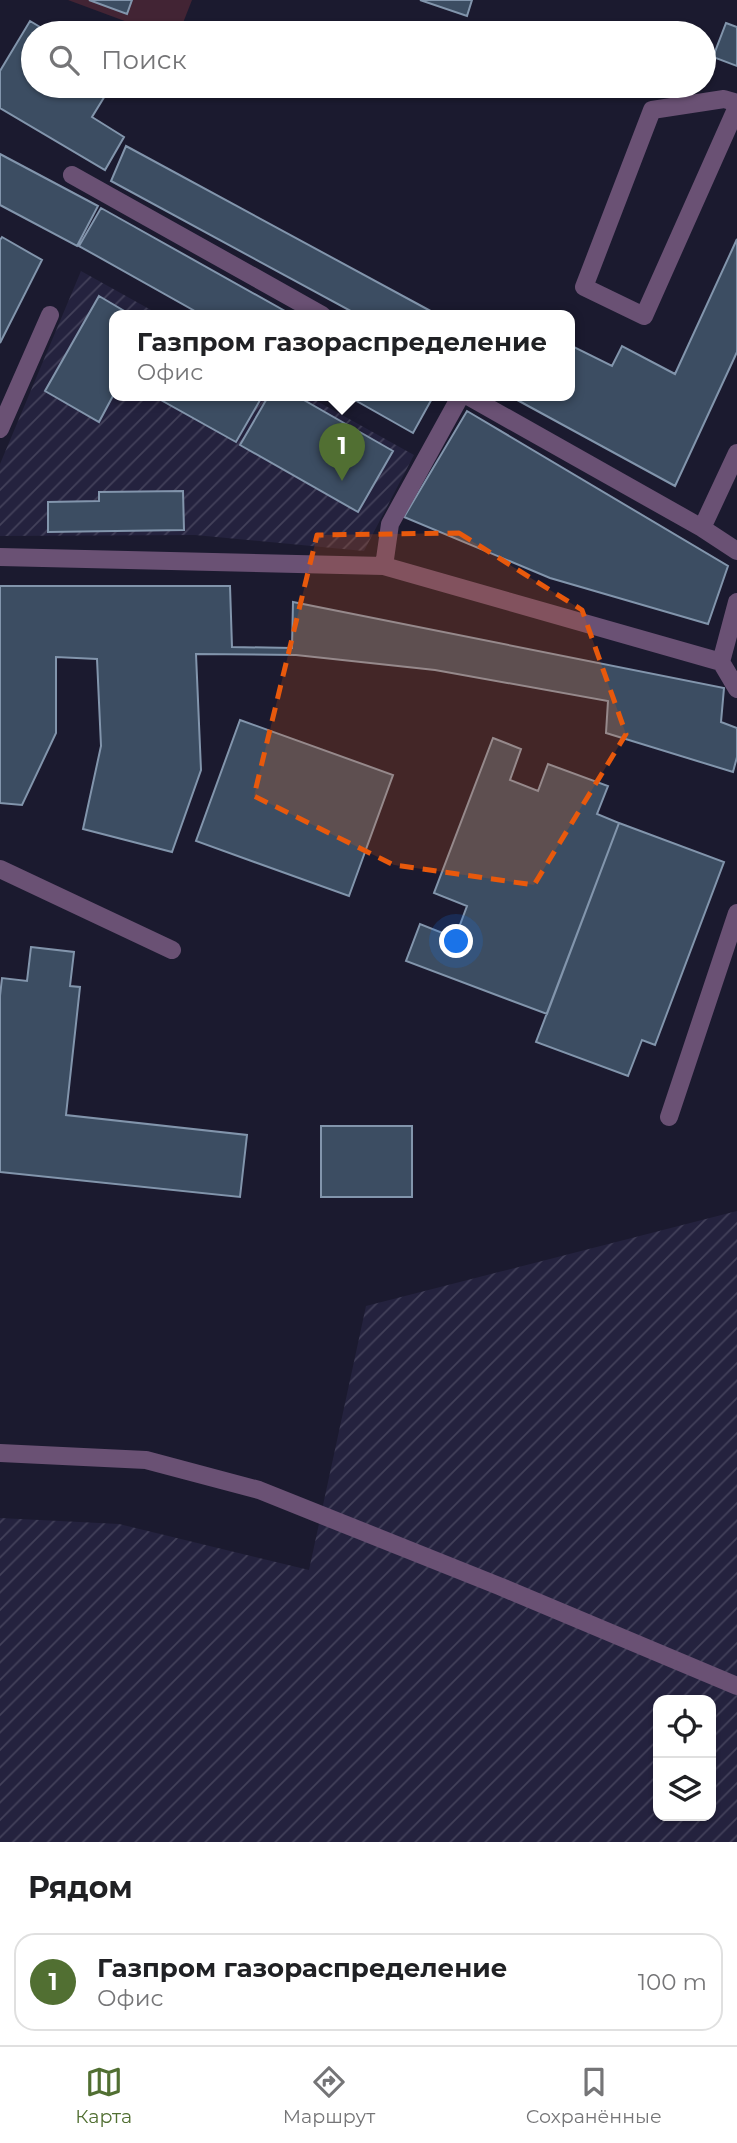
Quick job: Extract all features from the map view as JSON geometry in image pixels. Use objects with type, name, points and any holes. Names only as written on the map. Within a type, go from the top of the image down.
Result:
[{"type":"lane","points":[[724,99],[737,105],[644,316],[584,287],[652,110],[724,99]]},
{"type":"lane","points":[[72,175],[313,310]]},
{"type":"lane","points":[[0,429],[50,315]]},
{"type":"lane","points":[[384,566],[390,524],[460,401]]},
{"type":"lane","points":[[474,401],[702,528],[737,551]]},
{"type":"lane","points":[[702,528],[737,453]]},
{"type":"lane","points":[[0,557],[384,566],[721,662],[737,689]]},
{"type":"lane","points":[[721,662],[737,602]]},
{"type":"lane","points":[[0,869],[172,950]]},
{"type":"lane","points":[[669,1117],[737,914]]},
{"type":"lane","points":[[0,1453],[145,1460],[259,1490],[499,1586],[737,1686]]},
{"type":"highlighted area","points":[[459,533],[582,610],[626,734],[534,885],[394,865],[254,796],[317,535]]},
{"type":"shaded area","points":[[68,0],[192,0],[184,21],[125,21]]},
{"type":"shaded area","points":[[81,271],[151,310],[109,310],[109,401],[317,401],[414,455],[364,551],[195,535],[0,536],[0,464]]},
{"type":"shaded area","points":[[737,1211],[737,1842],[0,1842],[0,1518],[119,1524],[309,1570],[366,1306]]},
{"type":"building","points":[[89,0],[132,0],[127,14]]},
{"type":"building","points":[[420,0],[472,0],[467,16]]},
{"type":"building","points":[[726,23],[737,27],[737,66],[716,58],[716,49]]},
{"type":"building","points":[[21,36],[21,98],[104,98],[92,117],[124,137],[105,170],[0,108],[0,71]]},
{"type":"building","points":[[126,146],[429,310],[349,310],[111,181]]},
{"type":"building","points":[[0,154],[98,206],[77,246],[0,205]]},
{"type":"building","points":[[101,208],[283,310],[193,310],[79,246]]},
{"type":"building","points":[[2,237],[42,260],[0,343],[0,240]]},
{"type":"building","points":[[737,239],[737,352],[675,486],[519,401],[575,401],[575,348],[612,366],[622,346],[675,374]]},
{"type":"building","points":[[99,296],[123,310],[109,310],[110,401],[99,422],[45,391]]},
{"type":"building","points":[[163,401],[260,401],[236,442]]},
{"type":"building","points":[[266,401],[306,401],[393,451],[358,512],[240,445]]},
{"type":"building","points":[[357,401],[431,401],[413,433]]},
{"type":"building","points":[[467,411],[728,566],[708,624],[550,578],[404,517]]},
{"type":"building","points":[[183,491],[184,530],[48,532],[48,502],[99,501],[99,492]]},
{"type":"building","points":[[0,586],[230,586],[232,647],[292,648],[293,602],[724,688],[721,722],[737,728],[737,757],[733,772],[606,733],[608,701],[435,670],[296,655],[196,654],[201,770],[172,852],[83,829],[101,746],[97,659],[56,657],[56,733],[22,805],[0,803]]},
{"type":"building","points":[[240,720],[393,775],[349,896],[196,841]]},
{"type":"building","points":[[493,738],[521,749],[510,780],[538,791],[548,764],[608,786],[597,814],[619,823],[547,1014],[406,961],[420,924],[455,938],[467,906],[434,893]]},
{"type":"building","points":[[619,823],[724,862],[655,1045],[642,1040],[628,1076],[536,1042]]},
{"type":"building","points":[[31,947],[74,952],[70,986],[80,987],[66,1115],[247,1135],[240,1197],[0,1172],[2,978],[27,981]]},
{"type":"building","points":[[321,1126],[412,1126],[412,1197],[321,1197]]},
{"type":"place","name":"Газпром газораспределение","points":[[342,481]]}]
